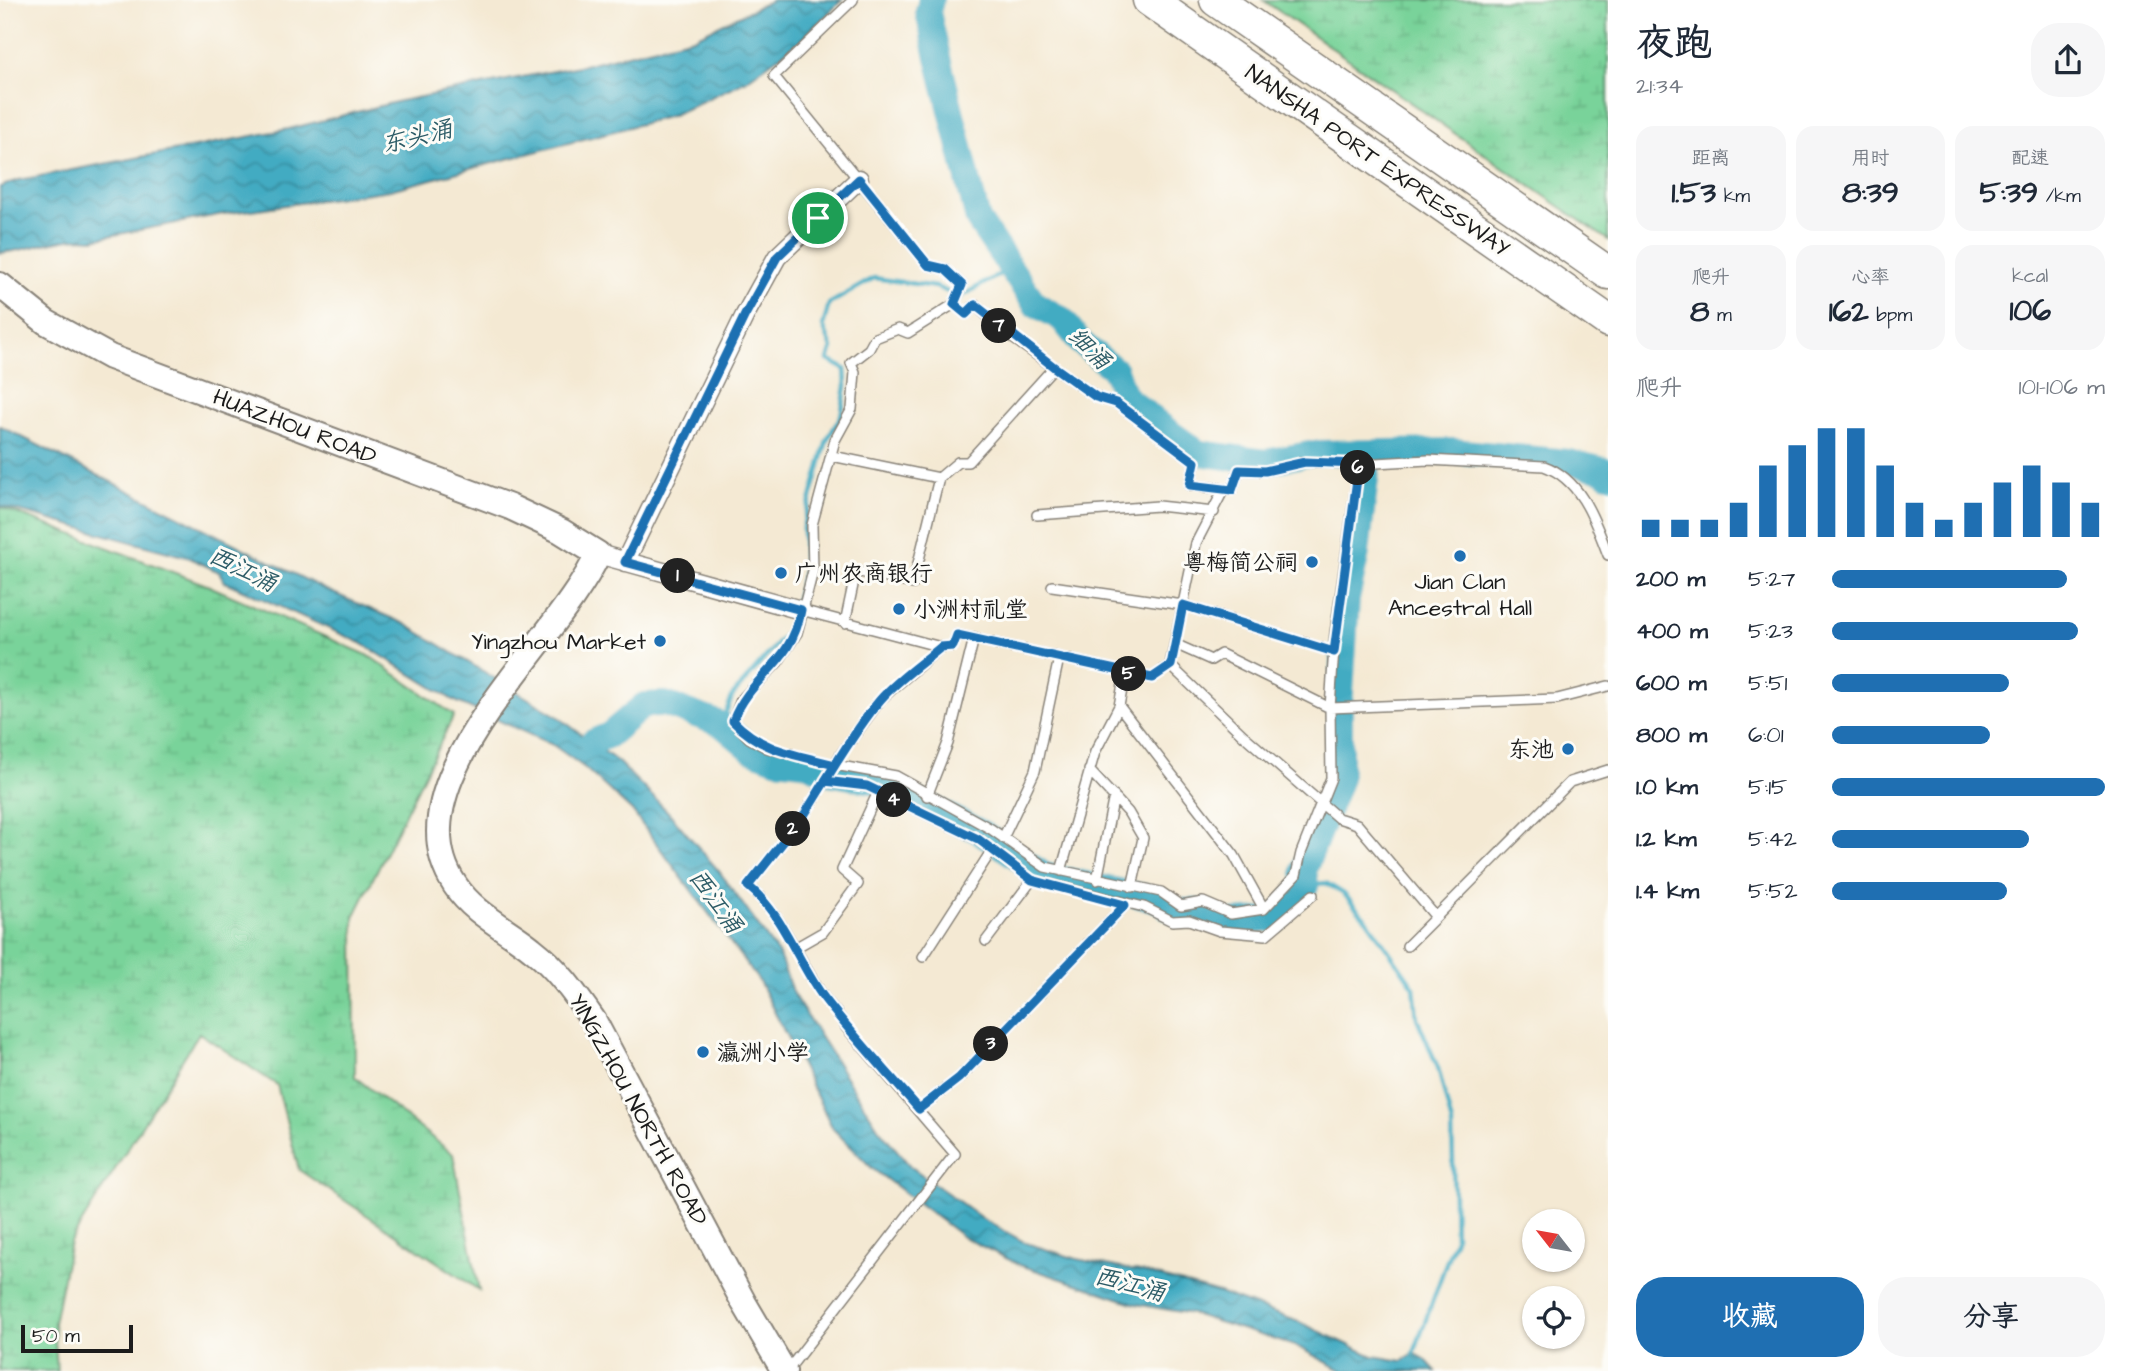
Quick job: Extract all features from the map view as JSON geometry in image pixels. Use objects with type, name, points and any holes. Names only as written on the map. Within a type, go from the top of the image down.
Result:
[{"type":"highway","name":"NANSHA PORT EXPRESSWAY","points":[[1149,0],[1608,321]]},
{"type":"highway","name":"NANSHA PORT EXPRESSWAY","points":[[1216,0],[1608,273]]},
{"type":"main road","name":"HUAZHOU ROAD","points":[[0,285],[46,323],[110,357],[510,507],[561,531],[598,554]]},
{"type":"main road","name":"YINGZHOU NORTH ROAD","points":[[598,554],[578,593],[511,676],[465,749],[439,809],[439,849],[450,876],[470,904],[535,951],[575,993],[600,1032],[744,1303],[785,1371]]},
{"type":"street","points":[[625,562],[745,315],[777,257],[859,179]]},
{"type":"street","points":[[598,554],[801,610]]},
{"type":"lane","points":[[853,0],[774,76],[928,265],[945,269],[962,285],[954,304],[908,333],[898,329],[874,338],[869,349],[851,363],[855,372],[852,409],[835,440],[812,525],[813,571],[797,634],[778,662],[741,700],[733,721],[750,738],[767,748],[835,765],[896,776],[1003,838],[1045,867],[1161,892],[1181,906],[1203,902],[1231,914],[1264,909],[1296,875],[1301,853],[1331,778],[1330,708],[1334,652],[1359,464]]},
{"type":"lane","points":[[954,304],[966,314],[975,305],[1096,397],[1116,403],[1195,462],[1190,485],[1232,490],[1239,470],[1265,471],[1305,462],[1359,464],[1427,460],[1544,466],[1559,471],[1588,505],[1608,555]]},
{"type":"lane","points":[[845,623],[856,570],[913,584],[939,478],[958,462],[968,461],[1054,367]]},
{"type":"lane","points":[[832,456],[939,478]]},
{"type":"lane","points":[[801,610],[941,647],[953,646],[957,635],[1152,678],[1171,665],[1196,543],[1224,489]]},
{"type":"lane","points":[[1037,515],[1158,506],[1214,512]]},
{"type":"lane","points":[[1052,586],[1183,605],[1334,652]]},
{"type":"lane","points":[[927,796],[948,743],[974,638]]},
{"type":"lane","points":[[1175,644],[1211,660],[1221,654],[1330,708],[1558,699],[1608,686]]},
{"type":"lane","points":[[785,1371],[934,1178],[956,1154],[846,1027],[837,1010],[825,999],[760,896],[748,886],[803,817],[881,699],[941,647]]},
{"type":"lane","points":[[1003,838],[1035,771],[1059,658]]},
{"type":"lane","points":[[1171,665],[1242,735],[1338,818],[1357,824],[1436,917]]},
{"type":"lane","points":[[1061,871],[1089,770],[1104,730],[1119,706],[1125,673]]},
{"type":"lane","points":[[1119,706],[1234,855],[1264,909]]},
{"type":"lane","points":[[1089,770],[1128,812],[1143,838],[1132,887]]},
{"type":"lane","points":[[1407,946],[1570,782],[1608,770]]},
{"type":"lane","points":[[825,781],[867,786],[978,839],[1032,880],[1125,905],[1144,907],[1172,920],[1189,920],[1220,931],[1266,935],[1313,895]]},
{"type":"lane","points":[[795,948],[823,933],[858,884],[842,870],[878,792]]},
{"type":"lane","points":[[1097,880],[1114,796]]},
{"type":"lane","points":[[923,957],[992,849]]},
{"type":"lane","points":[[986,941],[1032,880]]},
{"type":"lane","points":[[919,1109],[959,1078],[1125,905]]},
{"type":"green space","points":[[1263,0],[1608,0],[1608,240]]},
{"type":"green space","points":[[0,507],[207,585],[369,656],[454,715],[354,917],[355,1077],[453,1154],[479,1290],[299,1170],[277,1085],[199,1033],[70,1242],[54,1323],[57,1371],[0,1371]]},
{"type":"water","name":"东头涌","points":[[772,0],[842,0],[800,41],[745,81],[671,116],[390,190],[223,214],[93,239],[69,239],[0,253],[0,187],[19,180],[289,129],[400,101],[579,66],[693,38]]},
{"type":"water","name":"西江涌","points":[[0,426],[324,589],[405,624],[557,716],[618,762],[669,813],[719,871],[779,955],[793,994],[879,1129],[910,1166],[983,1219],[1026,1243],[1077,1259],[1150,1274],[1219,1293],[1299,1322],[1373,1356],[1403,1361],[1414,1353],[1425,1359],[1436,1371],[1343,1371],[1298,1347],[1192,1314],[1136,1304],[1020,1265],[963,1237],[873,1169],[833,1129],[759,981],[632,811],[585,768],[553,745],[453,700],[361,643],[225,582],[219,572],[190,558],[0,506]]},
{"type":"waterway","name":"细涌","points":[[931,0],[928,12],[978,220],[1035,304],[1062,319],[1081,343],[1115,370],[1124,396],[1199,453],[1265,462],[1315,453],[1453,451],[1568,462],[1604,470],[1608,474]]},
{"type":"waterway","points":[[795,604],[804,569],[803,527],[827,440],[841,416],[846,386],[845,369],[828,360],[832,348],[823,326],[829,304],[874,278],[936,287],[960,297],[1009,269]]},
{"type":"waterway","points":[[593,742],[609,735],[644,705],[665,704],[721,724],[752,750],[776,759],[804,762],[828,773],[874,781],[982,833],[1044,875],[1155,899],[1175,911],[1196,911],[1225,923],[1276,919],[1306,885],[1304,870],[1340,778],[1340,707],[1347,599],[1357,552],[1369,454]]},
{"type":"waterway","points":[[721,724],[733,695],[789,630],[793,612]]},
{"type":"waterway","points":[[1306,885],[1326,883],[1344,894],[1367,920],[1414,987],[1417,1018],[1438,1068],[1452,1124],[1455,1238],[1414,1353]]},
{"type":"place","name":"Jian Clan Ancestral Hall","points":[[1460,556]]},
{"type":"place","name":"粤梅简公祠","points":[[1312,562]]},
{"type":"place","name":"广州农商银行","points":[[781,573]]},
{"type":"place","name":"小洲村礼堂","points":[[899,609]]},
{"type":"place","name":"Yingzhou Market","points":[[660,641]]},
{"type":"place","name":"东池","points":[[1568,749]]},
{"type":"place","name":"瀛洲小学","points":[[703,1052]]},
{"type":"route","points":[[818,218],[777,257],[745,315],[625,562],[801,610],[797,634],[778,662],[741,700],[733,721],[750,738],[767,748],[835,765],[803,817],[748,886],[760,896],[777,919],[825,999],[837,1010],[846,1027],[919,1109],[959,1078],[1125,905],[1032,880],[978,839],[867,786],[825,781],[835,765],[841,754],[881,699],[941,647],[953,646],[957,635],[1152,678],[1171,665],[1183,605],[1334,652],[1340,584],[1359,464],[1305,462],[1265,471],[1239,470],[1232,490],[1190,485],[1195,462],[1116,403],[1096,397],[1014,339],[975,305],[966,314],[954,304],[962,285],[945,269],[928,265],[859,179],[818,218]]}]
